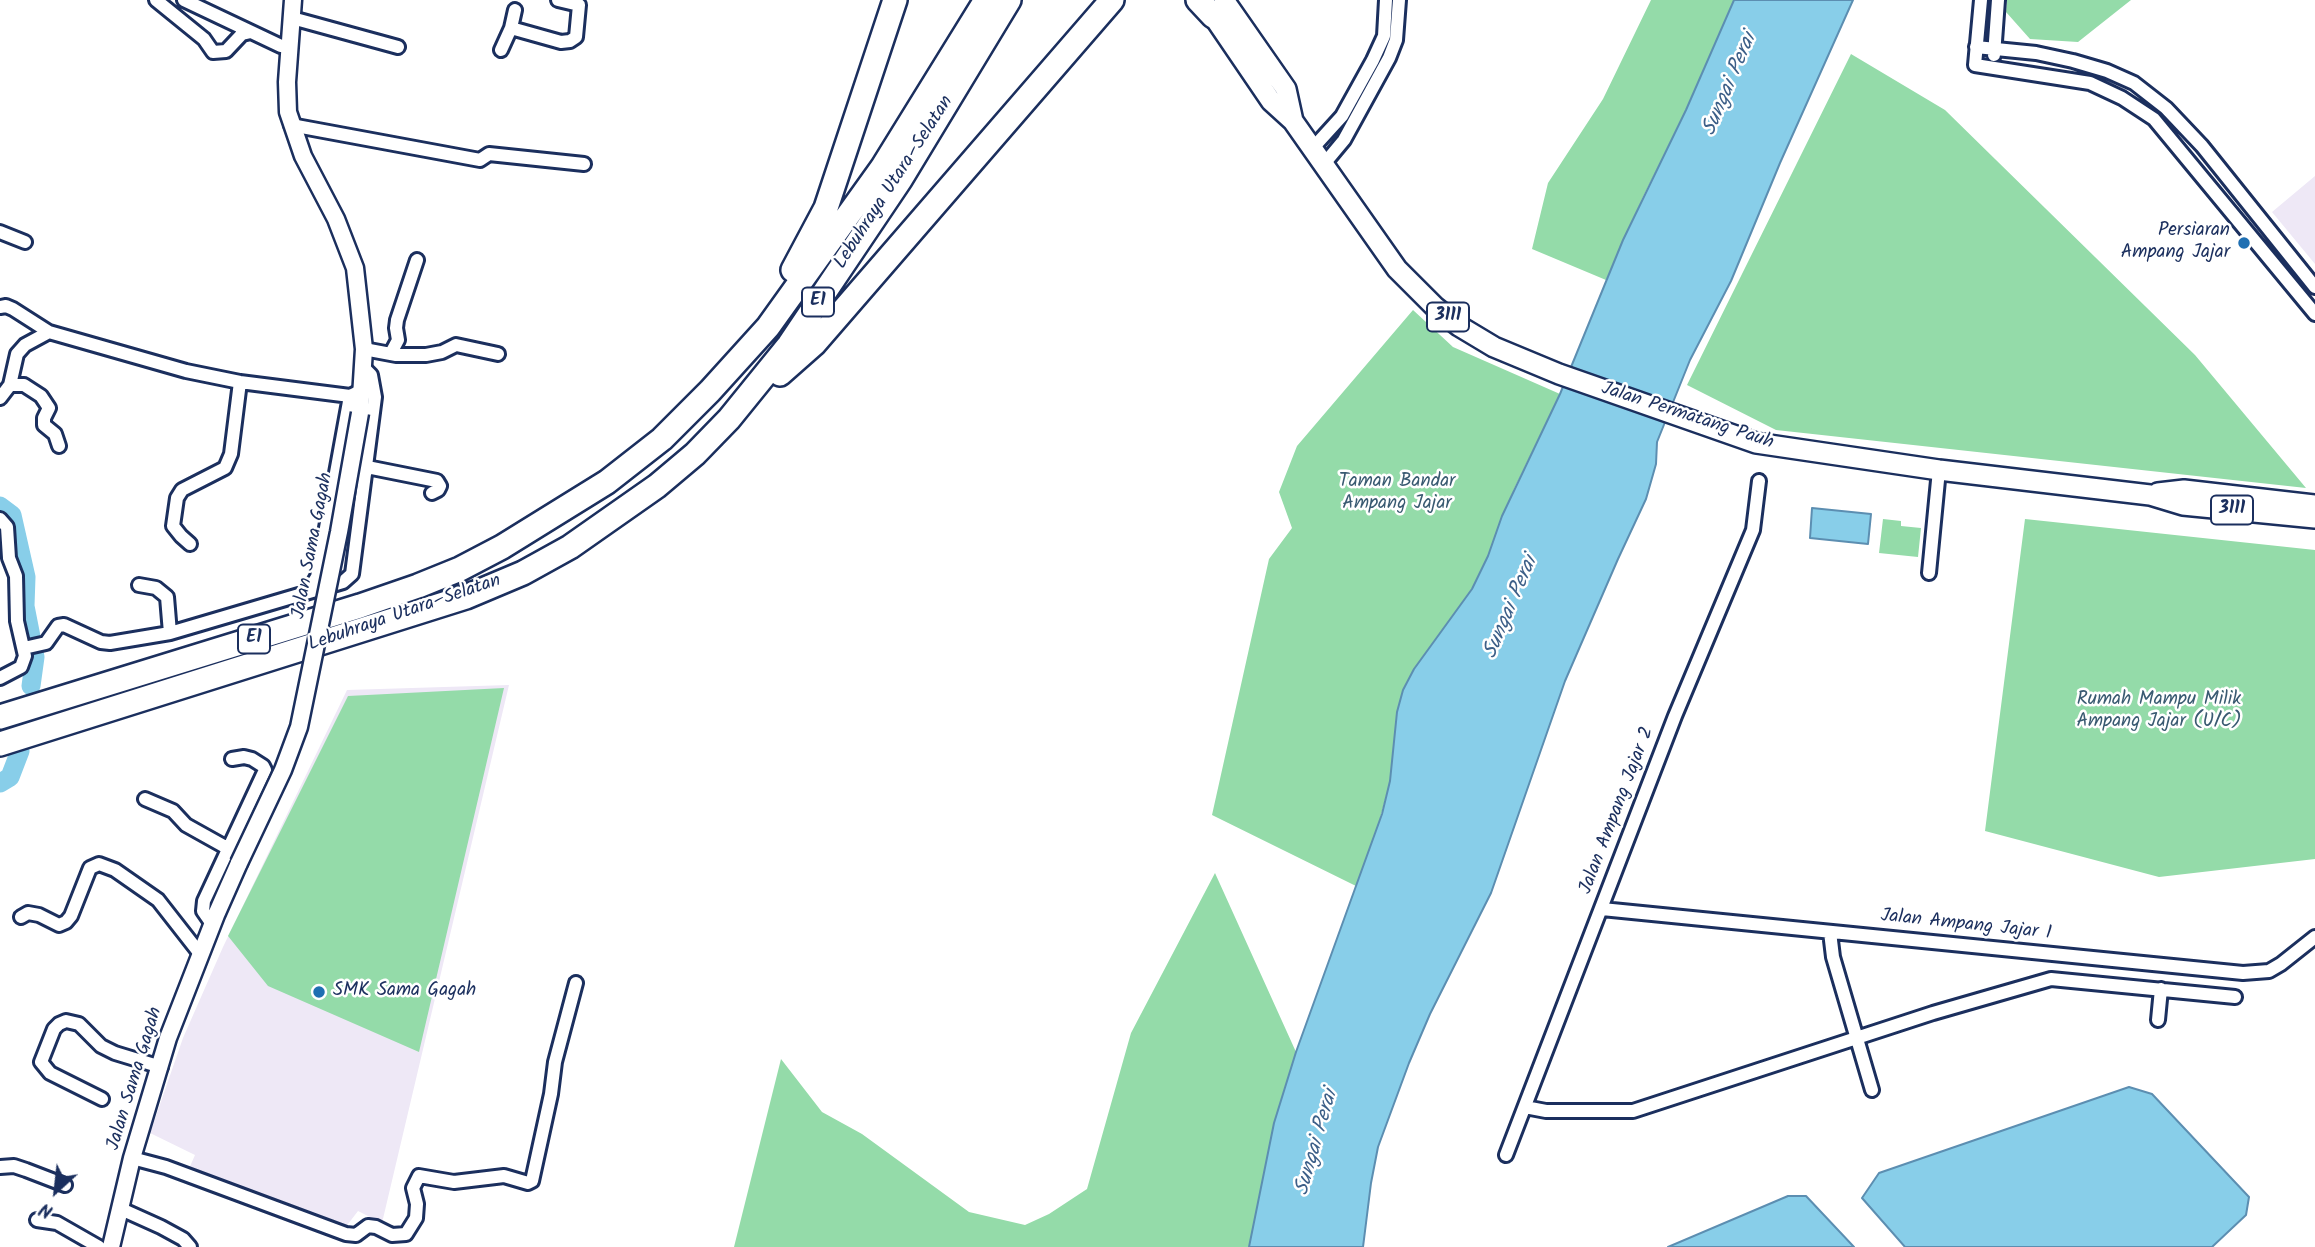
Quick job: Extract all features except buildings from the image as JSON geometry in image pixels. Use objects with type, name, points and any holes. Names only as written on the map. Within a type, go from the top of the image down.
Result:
[{"type":"highway","points":[[710,391],[806,249],[826,208],[895,0]]},
{"type":"highway","name":"Lebuhraya Utara–Selatan","points":[[0,744],[443,605],[523,573],[570,547],[657,486],[695,454],[729,419],[789,345],[891,174],[986,0]]},
{"type":"highway","name":"Lebuhraya Utara–Selatan","points":[[0,717],[360,606],[460,569],[502,547],[607,482],[662,439],[768,327],[891,174],[1009,0]]},
{"type":"highway","points":[[729,419],[814,344],[1112,0]]},
{"type":"main road","name":"Jalan Permatang Pauh","points":[[1209,4],[1271,101],[1293,121],[1397,269],[1435,307],[1459,326],[1494,347],[1559,374],[1756,443],[1939,470],[2150,495],[2183,505],[2315,518]]},
{"type":"main road","points":[[2150,495],[2183,490],[2315,505]]},
{"type":"street","points":[[156,0],[204,39],[213,51],[226,51],[242,34],[251,32]]},
{"type":"street","points":[[184,0],[281,46],[290,47]]},
{"type":"street","name":"Jalan Sama Gagah","points":[[111,1247],[132,1158],[168,1038],[212,924],[283,770],[299,727],[360,413],[356,393],[363,367],[364,349],[355,268],[336,219],[303,156],[291,125],[287,102],[293,0]]},
{"type":"street","points":[[511,28],[561,42],[576,37],[579,5],[558,0]]},
{"type":"street","points":[[1318,157],[1384,36],[1386,0]]},
{"type":"street","points":[[1318,157],[1344,140],[1389,58],[1396,40],[1399,0]]},
{"type":"street","points":[[1981,0],[1975,65],[2090,83],[2154,119],[2315,314]]},
{"type":"street","points":[[1993,67],[1998,0]]},
{"type":"street","points":[[501,50],[511,28],[514,10]]},
{"type":"street","points":[[292,18],[398,47]]},
{"type":"street","points":[[1976,47],[2035,53],[2073,61],[2107,71],[2134,83],[2166,108],[2202,146],[2315,287]]},
{"type":"street","points":[[291,125],[480,160],[489,154],[584,164]]},
{"type":"street","points":[[0,232],[25,242]]},
{"type":"street","points":[[391,353],[398,340],[397,320],[417,260]]},
{"type":"street","points":[[0,307],[13,309],[49,332],[149,362],[240,382],[356,393],[317,577],[304,593]]},
{"type":"street","points":[[0,398],[10,385],[17,354],[25,345],[49,332]]},
{"type":"street","points":[[364,349],[426,355],[442,352],[456,345],[498,354]]},
{"type":"street","points":[[26,647],[46,643],[58,626],[64,625],[110,643],[170,633],[343,582],[352,574],[376,397],[371,375],[363,367]]},
{"type":"street","points":[[190,544],[173,526],[177,498],[182,490],[225,468],[231,454],[240,382]]},
{"type":"street","points":[[10,385],[24,385],[41,396],[49,408],[44,425],[55,434],[58,446]]},
{"type":"street","points":[[367,467],[437,481],[440,486],[432,493]]},
{"type":"street","points":[[1928,573],[1939,470]]},
{"type":"street","name":"Jalan Ampang Jajar 2","points":[[1506,1155],[1675,716],[1753,530],[1759,481]]},
{"type":"street","points":[[0,519],[7,527],[9,558],[16,576],[17,621],[26,647],[21,667],[0,678]]},
{"type":"street","points":[[139,585],[156,588],[167,597],[170,633]]},
{"type":"street","points":[[212,924],[203,911],[204,901],[265,770],[252,759],[232,759]]},
{"type":"street","points":[[145,799],[173,811],[186,825],[229,849]]},
{"type":"street","points":[[21,917],[39,915],[59,925],[66,922],[71,916],[90,868],[99,864],[115,870],[158,900],[201,955]]},
{"type":"street","name":"Jalan Ampang Jajar 1","points":[[1602,909],[2243,973],[2269,971],[2315,937]]},
{"type":"street","points":[[1830,932],[1833,957],[1872,1090]]},
{"type":"street","points":[[1525,1107],[1546,1111],[1633,1111],[1933,1013],[2051,979],[2235,997]]},
{"type":"street","points":[[132,1158],[190,1176],[346,1234],[356,1235],[368,1226],[392,1235],[405,1234],[416,1218],[417,1204],[413,1188],[419,1176],[454,1182],[504,1177],[533,1181],[555,1062],[576,983]]},
{"type":"street","points":[[2158,1020],[2161,989]]},
{"type":"street","points":[[102,1099],[50,1073],[41,1062],[54,1029],[59,1024],[66,1021],[79,1024],[101,1046],[161,1067]]},
{"type":"street","points":[[0,1167],[26,1170],[65,1185]]},
{"type":"street","points":[[121,1209],[183,1239],[190,1247]]},
{"type":"street","points":[[37,1220],[57,1223],[99,1247]]},
{"type":"shaded area","points":[[2315,176],[2315,264],[2272,212]]},
{"type":"shaded area","name":"SMK Sama Gagah","points":[[509,685],[382,1223],[358,1211],[345,1228],[188,1171],[195,1155],[150,1133],[183,1038],[223,947],[347,690]]},
{"type":"green space","points":[[1651,0],[1734,0],[1606,280],[1532,249],[1548,183],[1603,99]]},
{"type":"green space","points":[[2007,0],[2131,0],[2078,42],[2030,39],[2006,12]]},
{"type":"green space","points":[[1851,54],[1945,110],[2195,355],[2306,488],[1776,430],[1687,385]]},
{"type":"green space","name":"Taman Bandar Ampang Jajar","points":[[1413,310],[1453,347],[1560,394],[1514,489],[1472,589],[1414,669],[1403,690],[1397,712],[1390,781],[1375,837],[1356,886],[1212,815],[1269,559],[1292,528],[1279,492],[1297,446]]},
{"type":"green space","points":[[1883,519],[1901,521],[1901,526],[1921,528],[1918,557],[1879,553]]},
{"type":"green space","name":"Rumah Mampu Milik Ampang Jajar (U/C)","points":[[2025,519],[2315,550],[2315,859],[2159,877],[1985,831]]},
{"type":"green space","points":[[504,688],[419,1052],[268,986],[228,936],[348,696]]},
{"type":"green space","points":[[1215,873],[1296,1052],[1274,1123],[1249,1247],[734,1247],[781,1059],[822,1112],[862,1134],[969,1212],[1025,1225],[1049,1214],[1087,1189],[1131,1033]]},
{"type":"water","name":"Sungai Perai","points":[[1734,0],[1853,0],[1731,281],[1690,360],[1657,442],[1656,464],[1646,499],[1565,681],[1491,893],[1430,1014],[1409,1063],[1378,1147],[1363,1247],[1249,1247],[1274,1123],[1296,1052],[1382,814],[1390,781],[1397,712],[1403,690],[1414,669],[1472,589],[1488,556],[1502,516],[1560,394],[1623,240],[1686,110]]},
{"type":"water","points":[[1812,508],[1871,514],[1868,544],[1810,538]]},
{"type":"water","points":[[2129,1087],[2152,1094],[2249,1197],[2246,1215],[2212,1247],[1905,1247],[1862,1198],[1879,1173]]},
{"type":"water","points":[[1788,1196],[1806,1196],[1854,1247],[1668,1247]]},
{"type":"waterway","points":[[0,506],[12,515],[26,577],[25,606],[35,657],[31,686]]},
{"type":"waterway","points":[[0,783],[10,777],[20,751]]},
{"type":"place","name":"Persiaran Ampang Jajar","points":[[2244,243]]},
{"type":"place","name":"SMK Sama Gagah","points":[[319,992]]}]
